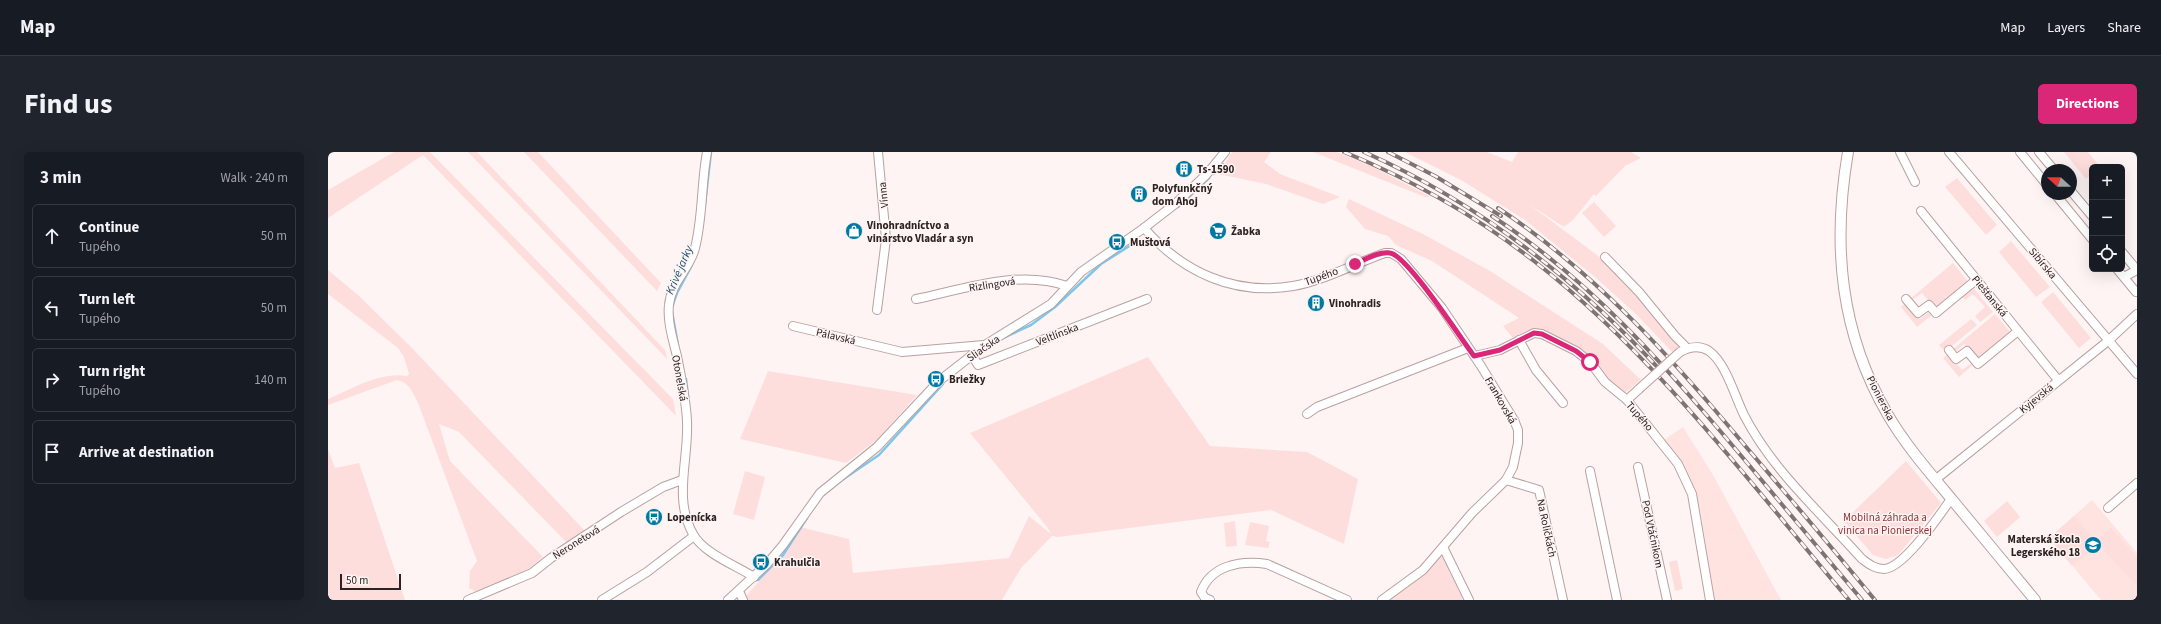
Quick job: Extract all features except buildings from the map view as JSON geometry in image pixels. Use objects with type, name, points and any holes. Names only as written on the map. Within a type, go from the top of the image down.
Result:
[{"type":"street","name":"Otonelská","points":[[707,152],[700,224],[695,249],[689,264],[672,290],[668,306],[687,421],[687,446],[682,480],[686,520],[694,536],[706,549],[754,577]]},
{"type":"street","name":"Vínna","points":[[877,310],[886,239],[878,152]]},
{"type":"street","name":"Sliačska","points":[[728,600],[754,577],[783,545],[820,493],[877,448],[939,381],[985,345],[1051,304],[1067,286],[1096,260],[1144,228],[1206,175],[1225,152]]},
{"type":"street","name":"Pionierska","points":[[1848,152],[1841,204],[1840,261],[1843,286],[1853,334],[1863,362],[1888,415],[1935,480],[2035,600]]},
{"type":"street","points":[[1900,152],[1899,154],[1915,182]]},
{"type":"street","name":"Sibírska","points":[[1949,152],[2137,374]]},
{"type":"street","points":[[2020,152],[2041,178]]},
{"type":"street","points":[[2039,152],[2049,164]]},
{"type":"street","points":[[2077,198],[2089,213]]},
{"type":"street","points":[[2059,200],[2089,236]]},
{"type":"street","name":"Piešťanská","points":[[1921,212],[2058,380]]},
{"type":"street","points":[[2076,220],[2089,214]]},
{"type":"street","name":"Tupého","points":[[1144,228],[1161,247],[1190,269],[1227,282],[1255,288],[1294,286],[1384,253],[1391,253],[1402,259],[1442,308],[1468,348]]},
{"type":"street","points":[[2124,278],[2137,270],[2125,256]]},
{"type":"street","points":[[1605,257],[1639,292],[1684,350]]},
{"type":"street","points":[[2119,272],[2136,292]]},
{"type":"street","name":"Rizlingová","points":[[916,299],[1012,280],[1043,280],[1067,286]]},
{"type":"street","points":[[1906,299],[1918,313],[1929,305],[1936,313],[1976,280]]},
{"type":"street","name":"Veltlínska","points":[[972,355],[978,365],[1147,299]]},
{"type":"street","name":"Kyjevská","points":[[1935,480],[2108,341],[2137,314]]},
{"type":"street","name":"Pálavská","points":[[793,326],[902,352],[985,345]]},
{"type":"street","points":[[1949,350],[1956,358],[1967,351],[1978,364],[2018,331]]},
{"type":"street","name":"Tupého","points":[[1474,356],[1500,350],[1534,333],[1542,334],[1576,351],[1590,362],[1605,382],[1627,400],[1678,464],[1692,494],[1710,600]]},
{"type":"street","points":[[1519,340],[1536,370],[1563,402]]},
{"type":"street","points":[[1307,414],[1317,407],[1468,348]]},
{"type":"street","name":"Frankovská","points":[[1382,600],[1422,570],[1490,494],[1506,480],[1517,453],[1518,430],[1468,348]]},
{"type":"street","points":[[1627,400],[1684,350],[1700,348],[1708,350],[1714,355],[1725,374],[1757,440],[1862,559],[1873,567],[1884,568],[1894,566],[1905,557],[1951,499]]},
{"type":"street","name":"Pod Vtáčnikom","points":[[1638,467],[1667,600]]},
{"type":"street","points":[[1590,471],[1617,600]]},
{"type":"street","name":"Neronetová","points":[[468,600],[532,573],[551,558],[621,512],[663,487],[682,480]]},
{"type":"street","name":"Na Roličkách","points":[[1506,480],[1539,490],[1563,600]]},
{"type":"street","points":[[2108,508],[2137,483]]},
{"type":"street","points":[[602,600],[646,572],[694,536]]},
{"type":"street","points":[[1443,547],[1469,600]]},
{"type":"street","points":[[1210,600],[1205,598],[1201,592],[1209,578],[1224,566],[1255,562],[1267,564],[1347,600]]},
{"type":"street","points":[[740,590],[743,600]]},
{"type":"shaded area","points":[[1683,427],[1712,473],[1781,600],[1715,600],[1710,580],[1701,513],[1689,479],[1664,440]]},
{"type":"shaded area","name":"Materská škola Legerského 18","points":[[2092,500],[2137,553],[2137,600],[2101,600],[2049,538]]},
{"type":"green space","points":[[394,152],[430,152],[673,399],[676,416],[423,155],[328,218],[328,190]]},
{"type":"green space","points":[[468,152],[477,152],[665,350],[667,359]]},
{"type":"green space","points":[[524,152],[538,152],[661,283],[657,291]]},
{"type":"green space","points":[[1232,152],[1271,152],[1264,162],[1280,174],[1340,197],[1323,204],[1266,184],[1218,174]]},
{"type":"green space","points":[[1313,152],[1337,152],[1373,167],[1431,197],[1425,197]]},
{"type":"green space","points":[[1405,152],[1487,152],[1512,162],[1518,152],[1631,152],[1641,158],[1625,166],[1596,196],[1594,194],[1573,220],[1564,227],[1530,205],[1601,258],[1634,291],[1681,348],[1673,353],[1636,314],[1595,277],[1525,220],[1461,180]]},
{"type":"green space","points":[[2064,152],[2088,152],[2098,164],[2089,164],[2089,176],[2086,179],[2077,168],[2077,164],[2074,164]]},
{"type":"green space","points":[[1957,178],[1997,225],[1986,235],[1945,187]]},
{"type":"green space","points":[[1349,199],[1425,235],[1490,271],[1603,344],[1641,380],[1625,393],[1608,379],[1583,350],[1542,331],[1530,329],[1513,338],[1503,326],[1519,318],[1432,261],[1396,245],[1388,236],[1365,229],[1346,207]]},
{"type":"green space","points":[[1594,202],[1616,226],[1604,237],[1582,213]]},
{"type":"green space","points":[[2011,241],[2050,287],[2036,297],[1999,252]]},
{"type":"green space","points":[[1953,263],[1969,283],[1936,310],[1922,293],[1911,301],[1910,299]]},
{"type":"green space","points":[[328,270],[358,295],[411,347],[585,531],[567,543],[459,432],[439,424],[450,461],[543,557],[526,571],[479,594],[469,588],[470,571],[477,561],[418,403],[410,388],[405,383],[397,380],[328,405],[328,399],[366,382],[387,376],[407,376],[409,374],[404,357],[398,348],[328,294]]},
{"type":"green space","points":[[1971,285],[1993,312],[1980,322],[1975,316],[1985,307],[1973,294],[1965,300],[1960,294]]},
{"type":"green space","points":[[2053,292],[2091,338],[2079,348],[2041,302]]},
{"type":"green space","points":[[1906,302],[1920,319],[1929,312],[1932,315],[1917,327],[1901,307]]},
{"type":"green space","points":[[1995,314],[2011,333],[1978,361],[1964,344],[1954,353],[1952,350]]},
{"type":"green space","points":[[1971,319],[1977,325],[1945,352],[1939,345]]},
{"type":"green space","points":[[1948,353],[1962,370],[1973,362],[1974,364],[1959,377],[1943,358]]},
{"type":"green space","points":[[1148,357],[1210,446],[1307,452],[1358,479],[1344,544],[1271,510],[1058,537],[1052,536],[1021,568],[1002,600],[745,600],[746,596],[784,553],[800,527],[849,539],[853,573],[1009,558],[1029,516],[1051,534],[1047,527],[970,433]]},
{"type":"green space","points":[[768,371],[917,395],[878,439],[846,463],[740,439]]},
{"type":"green space","points":[[328,449],[335,468],[359,463],[405,600],[330,600],[328,593]]},
{"type":"green space","name":"Mobilná záhrada a vinica na Pionierskej","points":[[1906,461],[1941,503],[1898,555],[1886,559],[1873,555],[1844,521]]},
{"type":"green space","points":[[745,471],[765,477],[754,520],[733,514]]},
{"type":"green space","points":[[2007,501],[2020,517],[1997,537],[1984,521]]},
{"type":"green space","points":[[2074,516],[2096,541],[2111,528],[2137,557],[2137,586],[2099,545],[2072,566],[2049,538]]},
{"type":"green space","points":[[1235,521],[1237,546],[1226,547],[1224,523]]},
{"type":"green space","points":[[1250,522],[1269,526],[1266,541],[1270,542],[1268,548],[1245,545]]},
{"type":"green space","points":[[1443,555],[1463,600],[1390,600]]},
{"type":"green space","points":[[1677,560],[1683,589],[1675,591],[1669,562]]},
{"type":"waterway","name":"Krivé jarky","points":[[705,204],[711,152]]},
{"type":"waterway","points":[[1214,174],[1223,164]]},
{"type":"waterway","points":[[1178,207],[1209,178]]},
{"type":"waterway","points":[[1003,338],[1031,325],[1055,307],[1101,264],[1131,245]]},
{"type":"waterway","name":"Krivé jarky","points":[[672,307],[677,293],[692,265]]},
{"type":"waterway","name":"Krivé jarky","points":[[672,312],[678,345]]},
{"type":"waterway","name":"Krivé jarky","points":[[686,379],[689,404]]},
{"type":"waterway","points":[[839,482],[879,455],[943,384]]},
{"type":"waterway","points":[[758,580],[783,555],[807,518]]},
{"type":"railway","points":[[1344,152],[1419,187],[1466,214],[1534,261],[1579,298],[1621,338],[1700,422],[1849,600]]},
{"type":"railway","points":[[1364,152],[1406,172],[1447,195],[1486,219],[1524,246],[1595,305],[1629,337],[1661,371]]},
{"type":"railway","points":[[1388,152],[1435,176],[1501,216]]},
{"type":"railway","points":[[1498,208],[1534,233],[1568,260],[1600,289],[1661,350],[1719,415],[1875,600]]},
{"type":"railway","points":[[1492,216],[1528,241],[1561,267],[1593,295],[1653,355],[1710,419],[1862,600]]},
{"type":"place","name":"Ts-1590","points":[[1184,169]]},
{"type":"place","name":"Polyfunkčný dom Ahoj","points":[[1139,194]]},
{"type":"place","name":"Vinohradníctvo a vinárstvo Vladár a syn","points":[[854,231]]},
{"type":"place","name":"Žabka","points":[[1218,231]]},
{"type":"place","name":"Muštová","points":[[1117,242]]},
{"type":"place","name":"Vinohradis","points":[[1316,303]]},
{"type":"place","name":"Briežky","points":[[936,379]]},
{"type":"place","name":"Lopenícka","points":[[654,517]]},
{"type":"place","name":"Materská škola Legerského 18","points":[[2093,545]]},
{"type":"place","name":"Krahulčia","points":[[761,562]]},
{"type":"route","points":[[1355,264],[1384,253],[1391,253],[1402,259],[1412,274],[1442,308],[1474,356],[1500,350],[1534,333],[1542,334],[1576,351],[1590,362]]}]
